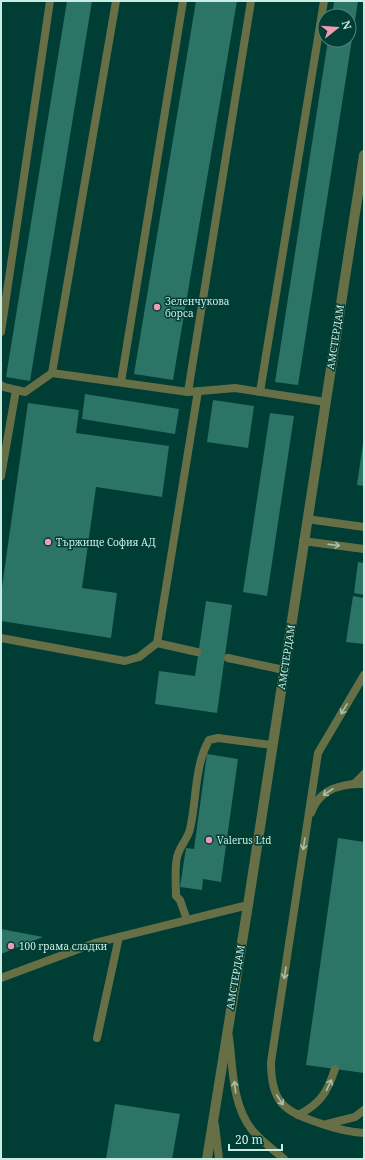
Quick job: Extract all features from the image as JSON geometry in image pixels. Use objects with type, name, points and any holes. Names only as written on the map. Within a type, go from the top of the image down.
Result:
[{"type":"street","name":"АМСТЕРДАМ","points":[[207,1159],[227,1026],[248,905],[303,541],[364,155]]},
{"type":"lane","points":[[1,332],[50,1]]},
{"type":"lane","points":[[52,373],[116,1]]},
{"type":"lane","points":[[121,382],[183,1]]},
{"type":"lane","points":[[188,392],[251,1]]},
{"type":"lane","points":[[260,392],[324,1]]},
{"type":"lane","points":[[1,385],[25,392],[52,373],[188,392],[235,388],[325,402]]},
{"type":"lane","points":[[1,476],[16,390]]},
{"type":"lane","points":[[1,638],[125,661],[139,656],[157,643],[198,391]]},
{"type":"lane","points":[[307,519],[364,527]]},
{"type":"lane","points":[[303,541],[364,549]]},
{"type":"lane","points":[[157,643],[197,652]]},
{"type":"lane","points":[[228,658],[284,670]]},
{"type":"lane","points":[[364,675],[318,753],[271,1062],[273,1087],[285,1107],[298,1116],[355,1132],[364,1133]]},
{"type":"lane","points":[[187,920],[180,900],[176,896],[176,874],[178,854],[190,831],[204,748],[209,740],[218,738],[272,745]]},
{"type":"lane","points":[[355,783],[364,774]]},
{"type":"lane","points":[[308,822],[313,808],[322,796],[335,787],[350,783],[364,784]]},
{"type":"lane","points":[[1,978],[95,943],[248,905]]},
{"type":"lane","points":[[97,1038],[119,937]]},
{"type":"lane","points":[[227,1026],[237,1102],[239,1107],[253,1131],[284,1159]]},
{"type":"lane","points":[[298,1116],[317,1104],[325,1094],[335,1069]]},
{"type":"lane","points":[[324,1124],[355,1117],[364,1110]]},
{"type":"lane","points":[[213,1116],[219,1159]]},
{"type":"lane","points":[[355,1132],[364,1128]]},
{"type":"building","points":[[67,1],[92,1],[30,381],[6,377]]},
{"type":"building","points":[[196,1],[237,1],[173,380],[134,374]]},
{"type":"building","points":[[334,1],[358,1],[357,8],[333,8]]},
{"type":"building","points":[[327,48],[351,48],[298,385],[275,382]]},
{"type":"building","points":[[85,394],[179,409],[175,434],[82,419]]},
{"type":"building","points":[[213,400],[254,406],[248,448],[207,442]]},
{"type":"building","name":"Тържище София АД","points":[[28,403],[79,410],[76,433],[169,446],[162,497],[96,487],[82,588],[117,593],[111,638],[1,621],[1,594]]},
{"type":"building","points":[[270,413],[294,416],[267,596],[243,592]]},
{"type":"building","points":[[364,443],[364,486],[357,485]]},
{"type":"building","points":[[358,562],[364,563],[364,595],[354,593]]},
{"type":"building","points":[[353,596],[364,598],[364,644],[346,642]]},
{"type":"building","points":[[206,601],[232,605],[217,713],[155,704],[159,671],[195,676]]},
{"type":"building","points":[[207,754],[238,759],[221,882],[203,879],[202,890],[180,887],[186,848],[194,849]]},
{"type":"building","points":[[338,838],[364,842],[364,1073],[306,1065]]},
{"type":"building","name":"100 грама сладки","points":[[1,929],[43,937],[1,954]]},
{"type":"building","points":[[115,1104],[180,1114],[172,1159],[106,1159]]},
{"type":"place","name":"Зеленчукова борса","points":[[157,307]]},
{"type":"place","name":"Тържище София АД","points":[[48,542]]},
{"type":"place","name":"Valerus Ltd","points":[[209,840]]},
{"type":"place","name":"100 грама сладки","points":[[11,946]]}]
